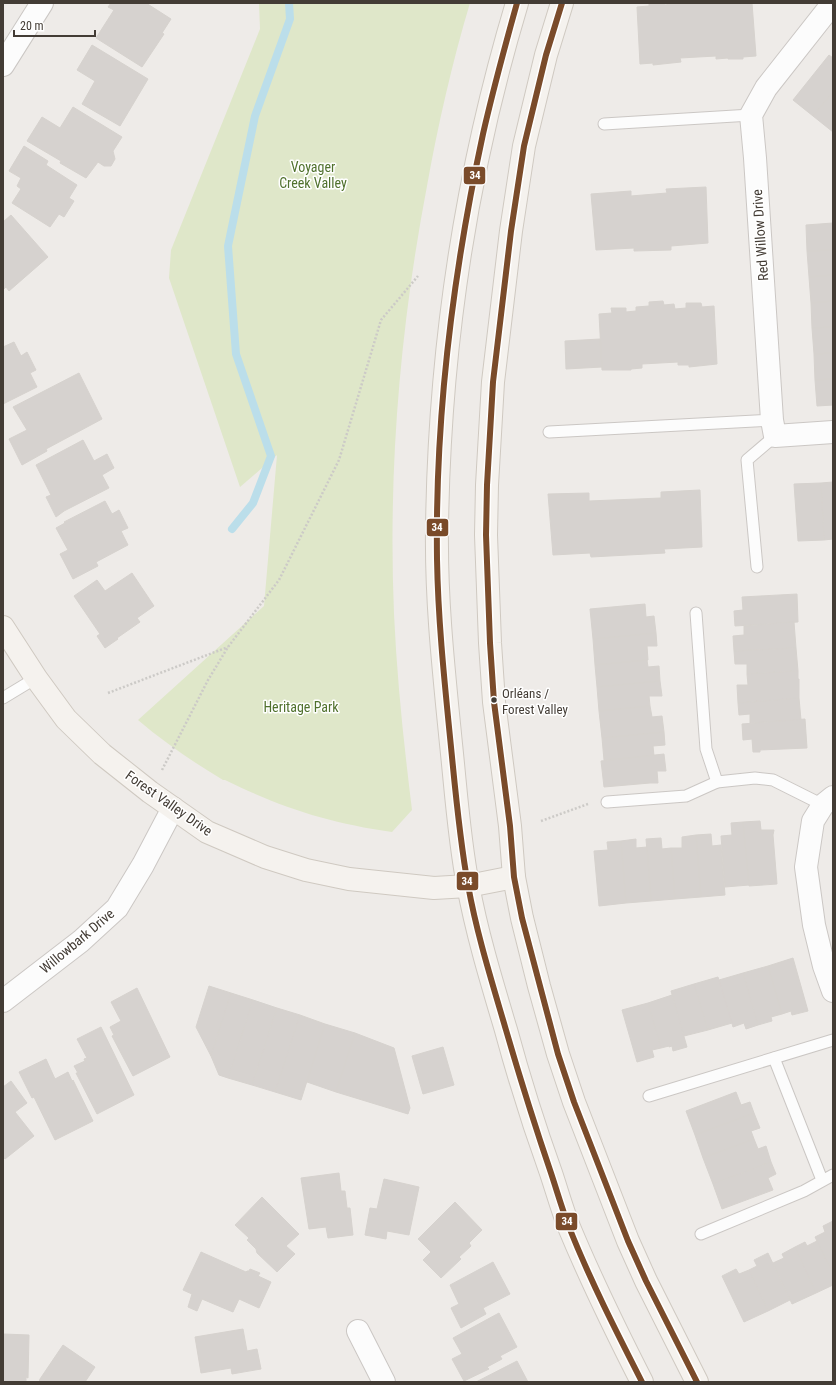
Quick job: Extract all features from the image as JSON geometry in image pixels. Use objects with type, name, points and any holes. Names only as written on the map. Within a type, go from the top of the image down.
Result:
[{"type":"main road","points":[[517,3],[506,39],[482,137],[462,242],[451,323],[443,404],[437,532],[443,660],[461,834],[468,886],[490,977],[526,1102],[569,1226],[608,1313],[642,1382]]},
{"type":"main road","points":[[562,3],[546,55],[524,146],[511,231],[493,382],[487,477],[486,535],[494,702],[510,826],[514,877],[522,918],[558,1054],[574,1102],[628,1240],[697,1382]]},
{"type":"main road","name":"Forest Valley Drive","points":[[3,627],[36,678],[66,718],[97,749],[150,792],[207,832],[265,857],[306,870],[349,879],[434,888],[468,886],[514,877]]},
{"type":"street","points":[[3,65],[42,3]]},
{"type":"street","points":[[751,115],[766,88],[833,3]]},
{"type":"street","name":"Red Willow Drive","points":[[751,115],[774,428]]},
{"type":"street","points":[[774,428],[833,432]]},
{"type":"street","points":[[828,801],[813,821],[806,867],[814,925],[824,966],[833,991]]},
{"type":"street","name":"Willowbark Drive","points":[[3,1001],[81,941],[117,908],[143,865],[173,808]]},
{"type":"street","points":[[358,1331],[384,1382]]},
{"type":"lane","points":[[604,124],[751,115]]},
{"type":"lane","points":[[549,432],[774,428]]},
{"type":"lane","points":[[757,566],[747,460],[774,428]]},
{"type":"lane","points":[[696,613],[706,749],[717,782]]},
{"type":"lane","points":[[3,698],[36,678]]},
{"type":"lane","points":[[606,802],[686,796],[717,782],[755,778],[773,780],[828,801]]},
{"type":"lane","points":[[650,1096],[833,1040]]},
{"type":"lane","points":[[774,1058],[822,1180]]},
{"type":"lane","points":[[701,1234],[804,1191],[833,1175]]},
{"type":"path","points":[[150,792],[208,680],[228,647],[279,580],[339,460],[381,320],[418,276]]},
{"type":"path","points":[[108,693],[228,647]]},
{"type":"path","points":[[541,821],[595,802],[606,802]]},
{"type":"green space","name":"Heritage Park","points":[[259,3],[470,3],[451,71],[431,163],[410,292],[398,399],[393,507],[394,614],[397,663],[412,810],[392,832],[327,819],[266,799],[223,780],[179,752],[138,720],[264,606],[277,455],[240,487],[169,278],[171,250],[260,29]]},
{"type":"building","points":[[111,3],[146,3],[171,19],[162,33],[164,34],[142,67],[96,38],[114,10],[108,7]]},
{"type":"building","points":[[649,3],[664,3],[665,5],[675,3],[752,3],[756,56],[743,57],[743,59],[716,59],[716,56],[680,58],[681,62],[653,65],[653,63],[640,64],[637,7],[649,6]]},
{"type":"building","points":[[92,45],[148,79],[120,126],[82,104],[95,81],[77,70]]},
{"type":"building","points":[[829,55],[833,58],[833,92],[813,116],[793,100]]},
{"type":"building","points":[[833,92],[833,132],[813,116]]},
{"type":"building","points":[[73,107],[122,137],[113,151],[115,159],[111,166],[104,166],[98,162],[86,178],[27,141],[42,117],[60,128]]},
{"type":"building","points":[[24,146],[48,161],[46,165],[77,185],[69,198],[74,201],[64,217],[59,214],[50,227],[12,203],[21,189],[17,186],[21,178],[9,171]]},
{"type":"building","points":[[706,187],[708,243],[671,246],[671,250],[634,251],[634,248],[596,250],[591,194],[631,191],[631,196],[667,193],[666,189]]},
{"type":"building","points":[[11,215],[48,257],[9,291],[6,287],[3,290],[3,222]]},
{"type":"building","points":[[833,223],[833,250],[807,251],[806,225]]},
{"type":"building","points":[[833,250],[833,275],[809,277],[807,251]]},
{"type":"building","points":[[833,275],[833,301],[811,303],[809,277]]},
{"type":"building","points":[[663,301],[664,305],[674,304],[675,309],[686,308],[686,303],[701,303],[702,307],[714,306],[717,364],[689,367],[689,365],[678,365],[678,362],[642,364],[642,368],[631,370],[602,370],[599,314],[612,313],[611,308],[626,308],[626,312],[636,311],[636,307],[649,306],[649,302]]},
{"type":"building","points":[[833,301],[833,327],[812,328],[811,303]]},
{"type":"building","points":[[833,327],[833,353],[814,354],[812,328]]},
{"type":"building","points":[[600,339],[602,367],[566,369],[565,341]]},
{"type":"building","points":[[14,342],[21,356],[27,352],[36,370],[30,373],[37,387],[3,404],[3,347]]},
{"type":"building","points":[[833,353],[833,379],[815,380],[814,354]]},
{"type":"building","points":[[79,373],[102,419],[46,449],[47,451],[22,465],[9,439],[27,430],[13,407]]},
{"type":"building","points":[[833,379],[833,405],[817,406],[815,380]]},
{"type":"building","points":[[83,440],[94,461],[107,454],[114,468],[102,475],[109,488],[64,511],[56,517],[46,497],[51,495],[36,465]]},
{"type":"building","points":[[833,482],[833,539],[824,540],[821,483]]},
{"type":"building","points":[[821,483],[824,540],[798,541],[794,484]]},
{"type":"building","points":[[700,490],[702,547],[664,549],[665,553],[591,557],[590,553],[553,555],[548,494],[589,493],[589,501],[661,498],[661,492]]},
{"type":"building","points":[[105,501],[112,514],[119,510],[128,528],[121,531],[128,545],[96,562],[98,566],[73,579],[60,554],[68,550],[56,528],[65,523],[64,522]]},
{"type":"building","points":[[132,573],[154,606],[137,618],[140,622],[105,648],[97,636],[100,634],[74,596],[97,580],[105,591]]},
{"type":"building","points":[[797,594],[798,622],[735,626],[734,611],[743,610],[742,597]]},
{"type":"building","points":[[645,604],[646,617],[654,616],[656,633],[593,639],[590,609]]},
{"type":"building","points":[[794,622],[796,648],[734,651],[733,636],[744,635],[744,626]]},
{"type":"building","points":[[656,633],[657,646],[647,646],[648,660],[595,665],[593,639]]},
{"type":"building","points":[[796,648],[798,671],[747,674],[747,664],[735,664],[734,651]]},
{"type":"building","points":[[647,660],[648,667],[659,666],[660,681],[597,687],[595,665]]},
{"type":"building","points":[[798,671],[799,698],[738,703],[737,685],[748,685],[747,674]]},
{"type":"building","points":[[660,681],[662,696],[649,696],[650,706],[599,711],[597,687]]},
{"type":"building","points":[[799,698],[801,720],[750,723],[750,714],[739,715],[738,703]]},
{"type":"building","points":[[650,706],[652,717],[662,716],[664,732],[602,738],[599,711]]},
{"type":"building","points":[[805,719],[807,748],[760,750],[760,752],[753,752],[752,739],[743,740],[742,724]]},
{"type":"building","points":[[664,732],[665,745],[653,746],[654,756],[604,760],[602,738]]},
{"type":"building","points":[[664,754],[666,771],[657,771],[658,783],[604,787],[601,761]]},
{"type":"building","points":[[760,821],[761,830],[774,830],[773,835],[777,884],[749,886],[743,822]]},
{"type":"building","points":[[743,822],[749,885],[725,887],[721,836],[732,835],[731,823]]},
{"type":"building","points":[[711,834],[712,846],[721,845],[725,895],[701,897],[696,835]]},
{"type":"building","points":[[696,835],[701,897],[675,899],[671,848],[682,848],[682,837]]},
{"type":"building","points":[[661,838],[662,849],[671,848],[675,899],[651,901],[646,839]]},
{"type":"building","points":[[636,839],[636,848],[647,847],[651,901],[626,903],[621,841]]},
{"type":"building","points":[[621,841],[626,903],[599,906],[594,851],[608,850],[607,842]]},
{"type":"building","points":[[793,958],[808,1011],[792,1015],[791,1011],[782,1014],[768,966]]},
{"type":"building","points":[[768,966],[782,1014],[771,1017],[772,1021],[758,1025],[743,973]]},
{"type":"building","points":[[743,973],[758,1025],[746,1029],[744,1023],[733,1027],[719,980]]},
{"type":"building","points":[[718,977],[732,1023],[708,1030],[694,984]]},
{"type":"building","points":[[694,984],[708,1030],[684,1036],[671,991]]},
{"type":"building","points":[[209,986],[231,993],[211,1056],[196,1027]]},
{"type":"building","points":[[137,988],[170,1057],[133,1076],[112,1036],[114,1035],[110,1027],[121,1021],[111,1002]]},
{"type":"building","points":[[231,993],[253,1000],[228,1078],[219,1075],[211,1056]]},
{"type":"building","points":[[672,995],[687,1047],[673,1051],[672,1046],[661,1048],[648,1003]]},
{"type":"building","points":[[253,1000],[277,1008],[252,1085],[228,1078]]},
{"type":"building","points":[[648,1003],[661,1048],[652,1050],[654,1057],[637,1062],[622,1010]]},
{"type":"building","points":[[277,1008],[300,1015],[275,1092],[252,1085]]},
{"type":"building","points":[[300,1015],[325,1024],[301,1100],[275,1092]]},
{"type":"building","points":[[325,1024],[355,1033],[336,1092],[307,1082]]},
{"type":"building","points":[[101,1027],[134,1095],[97,1114],[76,1073],[78,1073],[74,1066],[85,1061],[84,1059],[87,1058],[77,1039]]},
{"type":"building","points":[[355,1033],[394,1048],[410,1108],[408,1114],[336,1092]]},
{"type":"building","points":[[443,1047],[454,1085],[423,1094],[412,1056]]},
{"type":"building","points":[[46,1059],[55,1079],[68,1072],[93,1121],[55,1140],[34,1097],[32,1098],[19,1072]]},
{"type":"building","points":[[11,1081],[27,1103],[15,1112],[34,1136],[5,1159],[3,1157],[3,1087]]},
{"type":"building","points":[[736,1092],[741,1105],[750,1102],[754,1113],[695,1135],[686,1111]]},
{"type":"building","points":[[754,1113],[760,1128],[751,1131],[754,1139],[703,1158],[695,1135]]},
{"type":"building","points":[[754,1139],[758,1149],[766,1146],[771,1162],[713,1184],[703,1158]]},
{"type":"building","points":[[771,1162],[776,1174],[768,1178],[773,1190],[722,1209],[713,1184]]},
{"type":"building","points":[[339,1173],[341,1191],[345,1191],[347,1208],[350,1208],[353,1235],[328,1238],[326,1227],[309,1229],[301,1178]]},
{"type":"building","points":[[384,1179],[419,1187],[409,1235],[387,1231],[386,1239],[365,1235],[370,1208],[377,1209]]},
{"type":"building","points":[[262,1197],[299,1234],[286,1246],[295,1254],[277,1272],[257,1253],[256,1249],[247,1240],[249,1238],[235,1225]]},
{"type":"building","points":[[455,1202],[482,1230],[469,1243],[471,1246],[459,1257],[461,1259],[441,1278],[423,1260],[431,1252],[418,1239]]},
{"type":"building","points":[[833,1221],[833,1274],[815,1237],[825,1232],[823,1226]]},
{"type":"building","points":[[817,1241],[833,1274],[833,1285],[816,1293],[795,1247],[805,1242],[807,1246]]},
{"type":"building","points":[[795,1247],[816,1293],[792,1304],[773,1263],[784,1258],[782,1254]]},
{"type":"building","points":[[201,1252],[246,1272],[250,1269],[260,1273],[258,1276],[271,1282],[259,1308],[239,1299],[233,1312],[202,1299],[197,1311],[188,1307],[192,1294],[183,1290]]},
{"type":"building","points":[[768,1253],[790,1300],[768,1311],[749,1270],[757,1266],[754,1260]]},
{"type":"building","points":[[493,1262],[510,1294],[483,1308],[486,1314],[461,1328],[451,1308],[459,1304],[450,1285]]},
{"type":"building","points":[[736,1269],[739,1274],[749,1270],[768,1311],[744,1322],[722,1276]]},
{"type":"building","points":[[499,1313],[517,1347],[500,1356],[502,1359],[487,1367],[489,1369],[464,1381],[452,1359],[462,1354],[453,1338]]},
{"type":"building","points":[[243,1329],[247,1351],[257,1349],[261,1369],[232,1374],[231,1368],[201,1373],[195,1337]]},
{"type":"building","points":[[3,1334],[29,1335],[28,1378],[26,1377],[26,1382],[3,1382]]},
{"type":"building","points":[[63,1345],[95,1367],[85,1382],[39,1382],[40,1379]]},
{"type":"building","points":[[517,1361],[528,1382],[476,1382]]},
{"type":"waterway","points":[[232,529],[253,503],[271,456],[236,354],[228,246],[255,116],[290,19],[289,3]]},
{"type":"transit line","name":"34","points":[[517,3],[491,101],[472,186],[448,345],[439,452],[437,506],[437,559],[444,670],[462,848],[468,885],[485,958],[522,1084],[566,1220],[594,1286],[642,1382]]},
{"type":"transit line","name":"34","points":[[562,3],[546,55],[524,146],[511,231],[493,382],[487,485],[486,535],[494,702],[510,826],[514,877],[522,918],[558,1054],[574,1102],[628,1241],[646,1281],[697,1382]]},
{"type":"place","name":"Orléans / Forest Valley","points":[[494,700]]},
{"type":"park label","name":"Voyager Creek Valley","points":[[313,176]]}]
